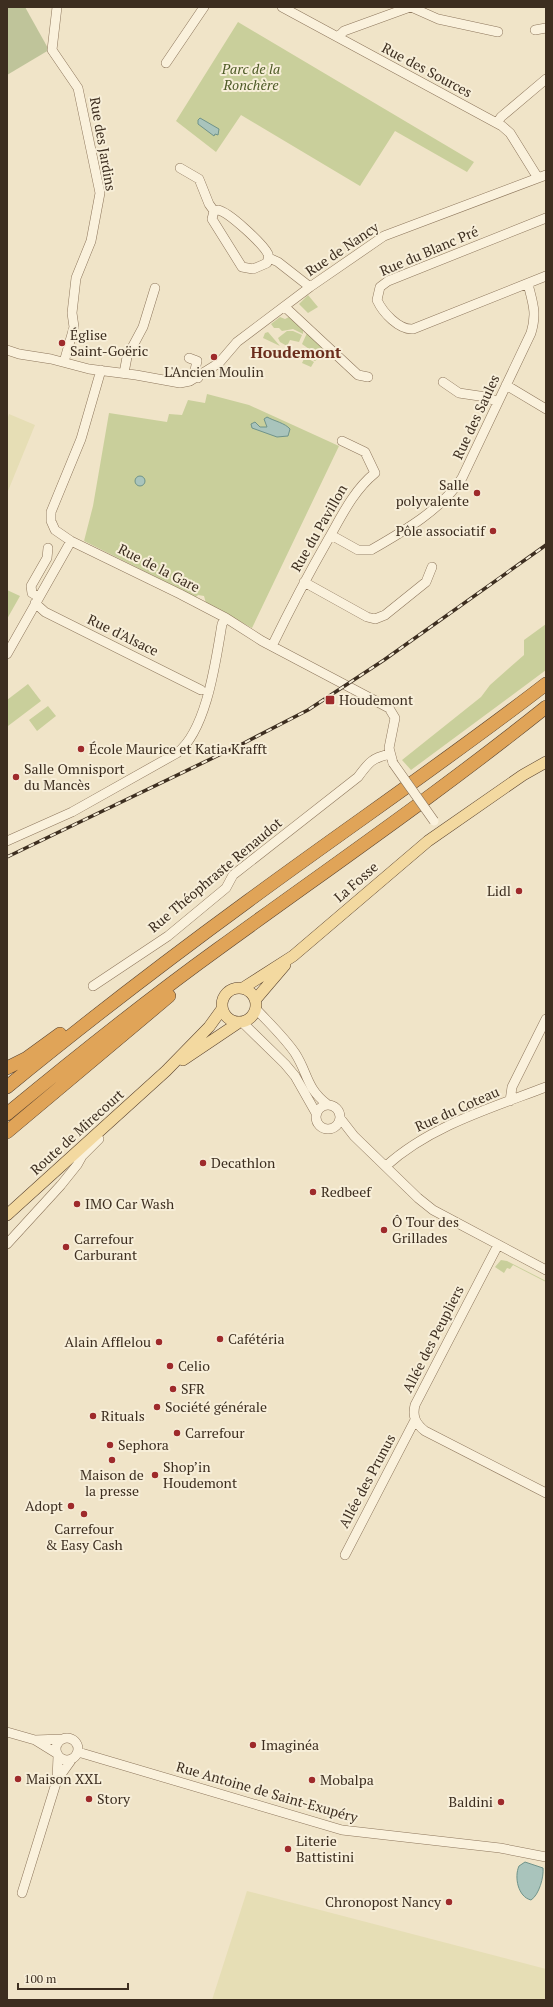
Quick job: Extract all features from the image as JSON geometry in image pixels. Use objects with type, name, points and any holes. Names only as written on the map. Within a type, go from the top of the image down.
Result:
[{"type":"highway","points":[[7,1087],[94,1018],[246,902],[475,738],[546,684]]},
{"type":"highway","points":[[7,1114],[130,1015],[216,950],[486,755],[546,707]]},
{"type":"highway","points":[[7,1132],[184,983],[216,950]]},
{"type":"highway","points":[[7,1068],[27,1058],[76,1023],[94,1018]]},
{"type":"highway","points":[[7,1140],[61,1088]]},
{"type":"main road","points":[[441,832],[522,775],[546,762]]},
{"type":"main road","name":"La Fosse","points":[[243,988],[293,956],[393,870],[441,832]]},
{"type":"main road","name":"La Fosse","points":[[256,1004],[293,956]]},
{"type":"main road","points":[[243,988],[250,992],[256,1004],[252,1018],[240,1023],[229,1020],[222,1009],[223,999],[229,992],[243,988]]},
{"type":"main road","name":"Route de Mirecourt","points":[[7,1215],[166,1071],[209,1027],[222,1009]]},
{"type":"main road","name":"Route de Mirecourt","points":[[166,1071],[240,1023]]},
{"type":"street","name":"Rue des Jardins","points":[[57,7],[52,50],[78,88],[100,193],[91,242],[76,278],[72,313],[74,327],[64,362]]},
{"type":"street","points":[[166,63],[204,7]]},
{"type":"street","name":"Rue des Sources","points":[[282,7],[497,123],[510,134],[542,177]]},
{"type":"street","points":[[338,38],[344,31],[410,7],[438,19],[498,32]]},
{"type":"street","points":[[535,30],[546,28]]},
{"type":"street","points":[[497,123],[501,117],[546,79]]},
{"type":"street","points":[[180,168],[199,179],[209,204],[214,211],[212,219],[242,267],[253,269],[267,263],[269,258]]},
{"type":"street","name":"Rue de Nancy","points":[[7,350],[19,354],[101,370],[180,383],[190,382],[219,364],[237,342],[310,287],[384,236],[542,177]]},
{"type":"street","points":[[214,211],[222,211],[230,216],[264,247],[269,258],[278,262],[310,287]]},
{"type":"street","name":"Rue du Blanc Pré","points":[[546,218],[388,280],[380,287],[377,297],[380,305],[398,325],[408,329],[546,276]]},
{"type":"street","name":"Rue des Saules","points":[[331,536],[358,550],[371,550],[437,507],[453,491],[462,478],[535,321],[535,310],[528,284]]},
{"type":"street","points":[[124,373],[128,357],[143,327],[155,288]]},
{"type":"street","points":[[285,307],[358,375],[368,377]]},
{"type":"street","points":[[189,358],[197,361],[195,370],[198,378]]},
{"type":"street","name":"Rue de la Gare","points":[[101,370],[81,439],[51,512],[51,521],[56,530],[71,541],[226,618],[272,646],[384,705],[391,710],[395,718],[389,743],[390,754]]},
{"type":"street","points":[[443,382],[460,393],[486,397],[498,402]]},
{"type":"street","points":[[506,385],[546,409]]},
{"type":"street","name":"Rue du Pavillon","points":[[272,646],[304,582],[331,536],[362,484],[374,473],[365,452],[342,441]]},
{"type":"street","points":[[7,654],[71,541]]},
{"type":"street","points":[[37,600],[32,593],[31,586],[47,558],[48,548]]},
{"type":"street","points":[[304,582],[367,617],[375,619],[385,615],[426,582],[432,567]]},
{"type":"street","name":"Rue d'Alsace","points":[[37,600],[45,612],[201,690]]},
{"type":"street","points":[[7,841],[72,812],[177,753],[183,747],[193,732],[209,694],[222,624],[226,618]]},
{"type":"street","points":[[390,754],[393,763],[441,832]]},
{"type":"street","name":"Rue Théophraste Renaudot","points":[[93,986],[168,936],[226,888],[233,875],[358,776],[368,763],[377,757],[390,754]]},
{"type":"street","points":[[256,1004],[300,1062],[313,1092],[327,1104],[333,1105],[338,1109],[340,1118],[354,1136],[433,1210],[546,1270]]},
{"type":"street","points":[[510,1101],[512,1087],[546,1019]]},
{"type":"street","points":[[240,1023],[286,1064],[295,1076],[316,1113],[316,1120],[320,1126],[326,1129],[331,1128],[336,1126],[340,1118]]},
{"type":"street","name":"Rue du Coteau","points":[[386,1166],[420,1141],[443,1128],[546,1087]]},
{"type":"street","points":[[316,1113],[320,1107],[327,1104]]},
{"type":"street","points":[[7,1244],[61,1185],[77,1165],[82,1156],[101,1136],[108,1124]]},
{"type":"street","points":[[331,1128],[354,1136]]},
{"type":"street","name":"Allée des Peupliers","points":[[415,1420],[415,1405],[498,1245]]},
{"type":"street","points":[[415,1420],[425,1431],[546,1493]]},
{"type":"street","name":"Allée des Prunus","points":[[345,1555],[415,1420]]},
{"type":"street","points":[[7,1732],[35,1740],[65,1760],[75,1756]]},
{"type":"street","points":[[35,1740],[67,1738],[74,1740],[78,1746],[75,1756],[57,1780]]},
{"type":"street","points":[[22,1893],[57,1780],[56,1745],[62,1739]]},
{"type":"street","name":"Rue Antoine de Saint-Exupéry","points":[[75,1756],[342,1830],[500,1848],[546,1857]]},
{"type":"shaded area","points":[[9,414],[35,425],[8,491],[7,420]]},
{"type":"shaded area","points":[[247,1891],[546,1969],[546,2000],[212,2000]]},
{"type":"green space","points":[[7,7],[25,7],[49,50],[7,75]]},
{"type":"green space","name":"Parc de la Ronchère","points":[[238,22],[474,162],[467,172],[395,131],[360,186],[241,115],[216,152],[176,121]]},
{"type":"green space","points":[[308,295],[318,307],[308,313],[299,304]]},
{"type":"green space","points":[[280,317],[285,319],[289,317],[303,330],[303,334],[293,329],[282,331],[279,328],[274,328],[271,324]]},
{"type":"green space","points":[[287,331],[293,331],[302,335],[299,342],[290,340],[287,346],[280,342],[278,338]]},
{"type":"green space","points":[[268,332],[280,346],[263,338],[265,333]]},
{"type":"green space","points":[[307,333],[332,357],[322,355],[315,361],[306,356],[309,349],[302,344]]},
{"type":"green space","points":[[305,357],[314,362],[311,367],[302,363]]},
{"type":"green space","points":[[207,394],[249,405],[339,446],[252,628],[206,603],[204,596],[198,595],[196,597],[84,541],[93,506],[109,413],[167,422],[169,414],[182,415],[188,400],[205,403]]},
{"type":"green space","points":[[7,590],[20,596],[7,619]]},
{"type":"green space","points":[[546,624],[546,670],[411,770],[402,760],[481,697],[490,685],[524,655],[524,640]]},
{"type":"green space","points":[[28,684],[41,701],[8,726],[7,700]]},
{"type":"green space","points":[[48,706],[56,716],[37,731],[29,720]]},
{"type":"green space","points":[[501,1260],[507,1261],[546,1282],[513,1265],[510,1269],[507,1268],[504,1273],[495,1267]]},
{"type":"water","points":[[200,118],[219,129],[218,135],[215,134],[214,136],[198,124],[198,120]]},
{"type":"water","points":[[267,417],[288,427],[290,429],[288,436],[277,437],[252,428],[251,424],[255,422],[260,427],[267,427],[264,419]]},
{"type":"water","points":[[140,476],[145,481],[140,486],[135,481]]},
{"type":"water","points":[[525,1862],[543,1868],[543,1876],[540,1886],[534,1898],[531,1900],[520,1891],[517,1881],[519,1866]]},
{"type":"railway","points":[[7,857],[244,743],[308,710],[384,660],[546,545]]},
{"type":"place","name":"Église Saint-Goëric","points":[[62,343]]},
{"type":"place","name":"L'Ancien Moulin","points":[[214,357]]},
{"type":"place","name":"Salle polyvalente","points":[[477,493]]},
{"type":"place","name":"Pôle associatif","points":[[493,531]]},
{"type":"place","name":"Houdemont","points":[[330,700]]},
{"type":"place","name":"École Maurice et Katia Krafft","points":[[81,749]]},
{"type":"place","name":"Salle Omnisport du Mancès","points":[[16,777]]},
{"type":"place","name":"Lidl","points":[[519,891]]},
{"type":"place","name":"Decathlon","points":[[203,1163]]},
{"type":"place","name":"Redbeef","points":[[313,1192]]},
{"type":"place","name":"IMO Car Wash","points":[[77,1204]]},
{"type":"place","name":"Ô Tour des Grillades","points":[[384,1230]]},
{"type":"place","name":"Carrefour Carburant","points":[[66,1247]]},
{"type":"place","name":"Cafétéria","points":[[220,1339]]},
{"type":"place","name":"Alain Afflelou","points":[[159,1342]]},
{"type":"place","name":"Celio","points":[[170,1366]]},
{"type":"place","name":"SFR","points":[[173,1389]]},
{"type":"place","name":"Société générale","points":[[157,1407]]},
{"type":"place","name":"Rituals","points":[[93,1416]]},
{"type":"place","name":"Carrefour","points":[[177,1433]]},
{"type":"place","name":"Sephora","points":[[110,1445]]},
{"type":"place","name":"Maison de la presse","points":[[112,1460]]},
{"type":"place","name":"Shop’in Houdemont","points":[[155,1475]]},
{"type":"place","name":"Adopt","points":[[71,1506]]},
{"type":"place","name":"Carrefour & Easy Cash","points":[[84,1514]]},
{"type":"place","name":"Imaginéa","points":[[253,1745]]},
{"type":"place","name":"Maison XXL","points":[[18,1779]]},
{"type":"place","name":"Mobalpa","points":[[312,1780]]},
{"type":"place","name":"Story","points":[[89,1799]]},
{"type":"place","name":"Baldini","points":[[501,1802]]},
{"type":"place","name":"Literie Battistini","points":[[288,1849]]},
{"type":"place","name":"Chronopost Nancy","points":[[449,1902]]},
{"type":"district","name":"Houdemont","points":[[296,352]]}]
